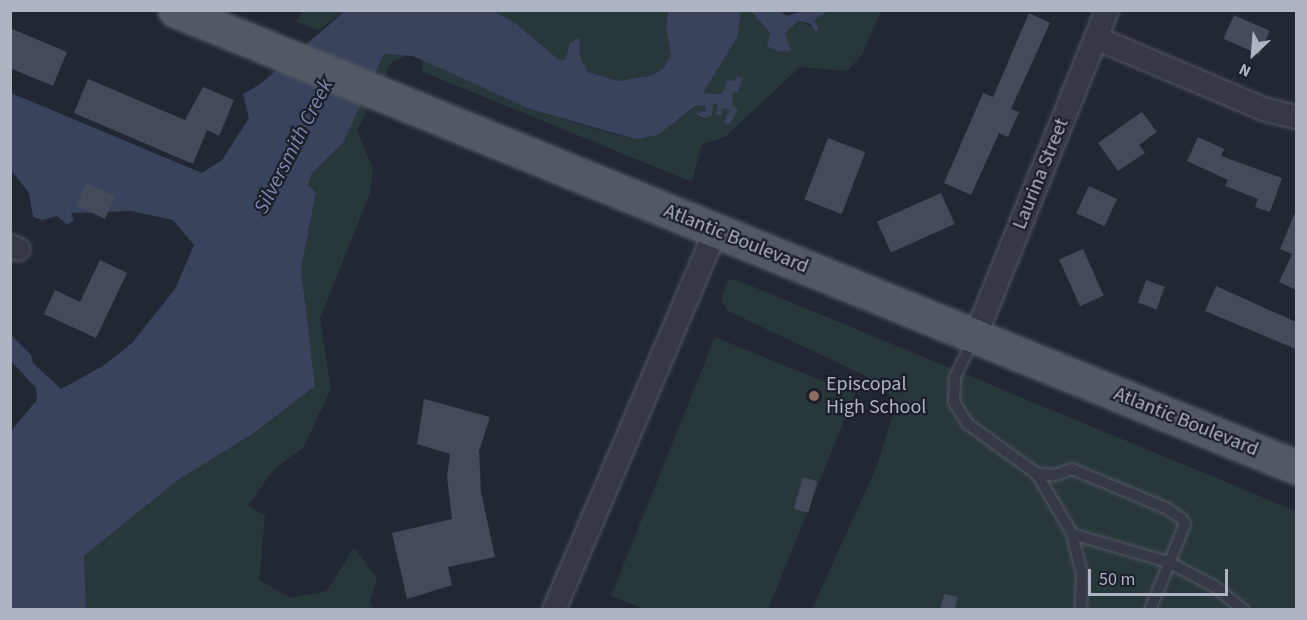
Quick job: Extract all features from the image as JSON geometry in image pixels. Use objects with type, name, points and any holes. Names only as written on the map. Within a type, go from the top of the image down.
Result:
[{"type":"main road","name":"Atlantic Boulevard","points":[[175,10],[1296,467]]},
{"type":"street","name":"Laurina Street","points":[[975,337],[1107,10]]},
{"type":"street","points":[[1096,38],[1263,109],[1296,117]]},
{"type":"street","points":[[554,609],[716,231]]},
{"type":"lane","points":[[975,337],[955,377],[954,402],[968,424],[1037,474],[1072,534],[1082,574],[1081,609]]},
{"type":"lane","points":[[1037,474],[1055,475],[1072,469],[1166,508],[1185,524],[1150,609]]},
{"type":"lane","points":[[1072,534],[1168,562],[1214,586],[1244,609]]},
{"type":"shaded area","points":[[303,11],[345,11],[318,30],[296,22]]},
{"type":"shaded area","points":[[493,11],[668,11],[666,29],[671,55],[663,69],[650,76],[618,81],[588,72],[570,43],[565,60],[558,59],[515,23]]},
{"type":"shaded area","points":[[741,11],[751,11],[770,33],[785,33],[798,21],[819,29],[814,20],[826,12],[822,11],[881,11],[862,55],[847,71],[800,67],[725,137],[702,144],[692,182],[423,72],[422,60],[530,109],[623,137],[658,135],[695,106],[705,104],[706,111],[696,114],[704,118],[713,104],[717,104],[717,115],[723,108],[729,110],[735,80],[722,94],[703,93],[737,38]]},
{"type":"shaded area","points":[[393,52],[408,55],[391,63],[357,130],[373,169],[370,193],[320,318],[331,389],[303,448],[275,468],[248,505],[265,516],[259,580],[291,598],[327,591],[354,547],[377,578],[370,601],[373,609],[86,609],[84,556],[178,480],[254,433],[315,386],[301,269],[316,192],[308,185],[312,173],[343,143],[384,54]]},
{"type":"shaded area","points":[[728,280],[737,280],[1296,511],[1296,609],[812,609],[876,468],[894,412],[888,392],[872,379],[728,311],[721,300]]},
{"type":"shaded area","points":[[715,337],[855,394],[768,609],[645,609],[611,596]]},
{"type":"water","name":"Silversmith Creek","points":[[345,11],[493,11],[515,23],[558,59],[565,60],[570,43],[579,38],[580,57],[588,72],[618,81],[650,76],[663,69],[671,55],[666,29],[668,11],[741,11],[737,38],[703,93],[722,94],[727,81],[735,80],[737,76],[743,79],[737,93],[733,92],[732,105],[738,109],[730,124],[724,123],[729,110],[723,108],[721,115],[716,115],[717,104],[713,104],[712,116],[704,118],[695,114],[706,111],[705,105],[695,106],[658,135],[635,139],[530,109],[413,56],[384,54],[343,143],[312,173],[308,185],[316,192],[301,269],[315,386],[254,433],[178,480],[84,556],[86,609],[11,609],[11,431],[37,400],[36,388],[11,361],[10,334],[31,355],[33,363],[61,389],[103,366],[132,343],[175,289],[194,245],[173,220],[131,211],[71,213],[74,220],[67,225],[57,216],[43,220],[33,217],[29,193],[11,170],[11,93],[202,173],[222,160],[249,118],[243,94],[259,85]]},
{"type":"water","points":[[751,11],[779,11],[787,16],[801,11],[827,12],[814,20],[819,29],[815,32],[811,24],[798,21],[785,33],[791,50],[779,52],[767,46],[770,33]]},
{"type":"building","points":[[1029,13],[1050,23],[1011,109],[1019,112],[1008,137],[999,133],[971,195],[944,183],[983,93],[993,97]]},
{"type":"building","points":[[1234,15],[1270,31],[1259,55],[1223,39]]},
{"type":"building","points":[[10,28],[67,52],[53,86],[10,68]]},
{"type":"building","points":[[88,79],[185,120],[203,87],[234,100],[219,136],[207,130],[193,164],[74,113]]},
{"type":"building","points":[[1142,112],[1157,132],[1139,145],[1145,153],[1118,171],[1098,143]]},
{"type":"building","points":[[1198,137],[1224,149],[1221,156],[1282,178],[1270,212],[1255,207],[1258,199],[1225,186],[1228,180],[1187,161]]},
{"type":"building","points":[[828,138],[865,152],[842,214],[804,200]]},
{"type":"building","points":[[86,183],[115,196],[105,219],[76,206]]},
{"type":"building","points":[[1089,186],[1117,199],[1104,226],[1076,213]]},
{"type":"building","points":[[941,193],[955,224],[891,253],[877,221]]},
{"type":"building","points":[[1296,210],[1296,290],[1279,282],[1292,254],[1280,249]]},
{"type":"building","points":[[1083,249],[1104,296],[1080,306],[1059,260]]},
{"type":"building","points":[[100,260],[127,273],[96,338],[44,314],[55,290],[80,302]]},
{"type":"building","points":[[1146,280],[1165,287],[1157,309],[1138,303]]},
{"type":"building","points":[[1216,286],[1296,322],[1296,349],[1205,311]]},
{"type":"building","points":[[424,399],[490,417],[479,451],[481,492],[495,557],[448,567],[452,585],[407,599],[392,533],[452,519],[447,477],[450,454],[417,444]]},
{"type":"building","points":[[803,477],[817,481],[808,513],[794,509]]},
{"type":"building","points":[[944,594],[958,597],[955,609],[940,609]]},
{"type":"place","name":"Episcopal High School","points":[[814,396]]}]
